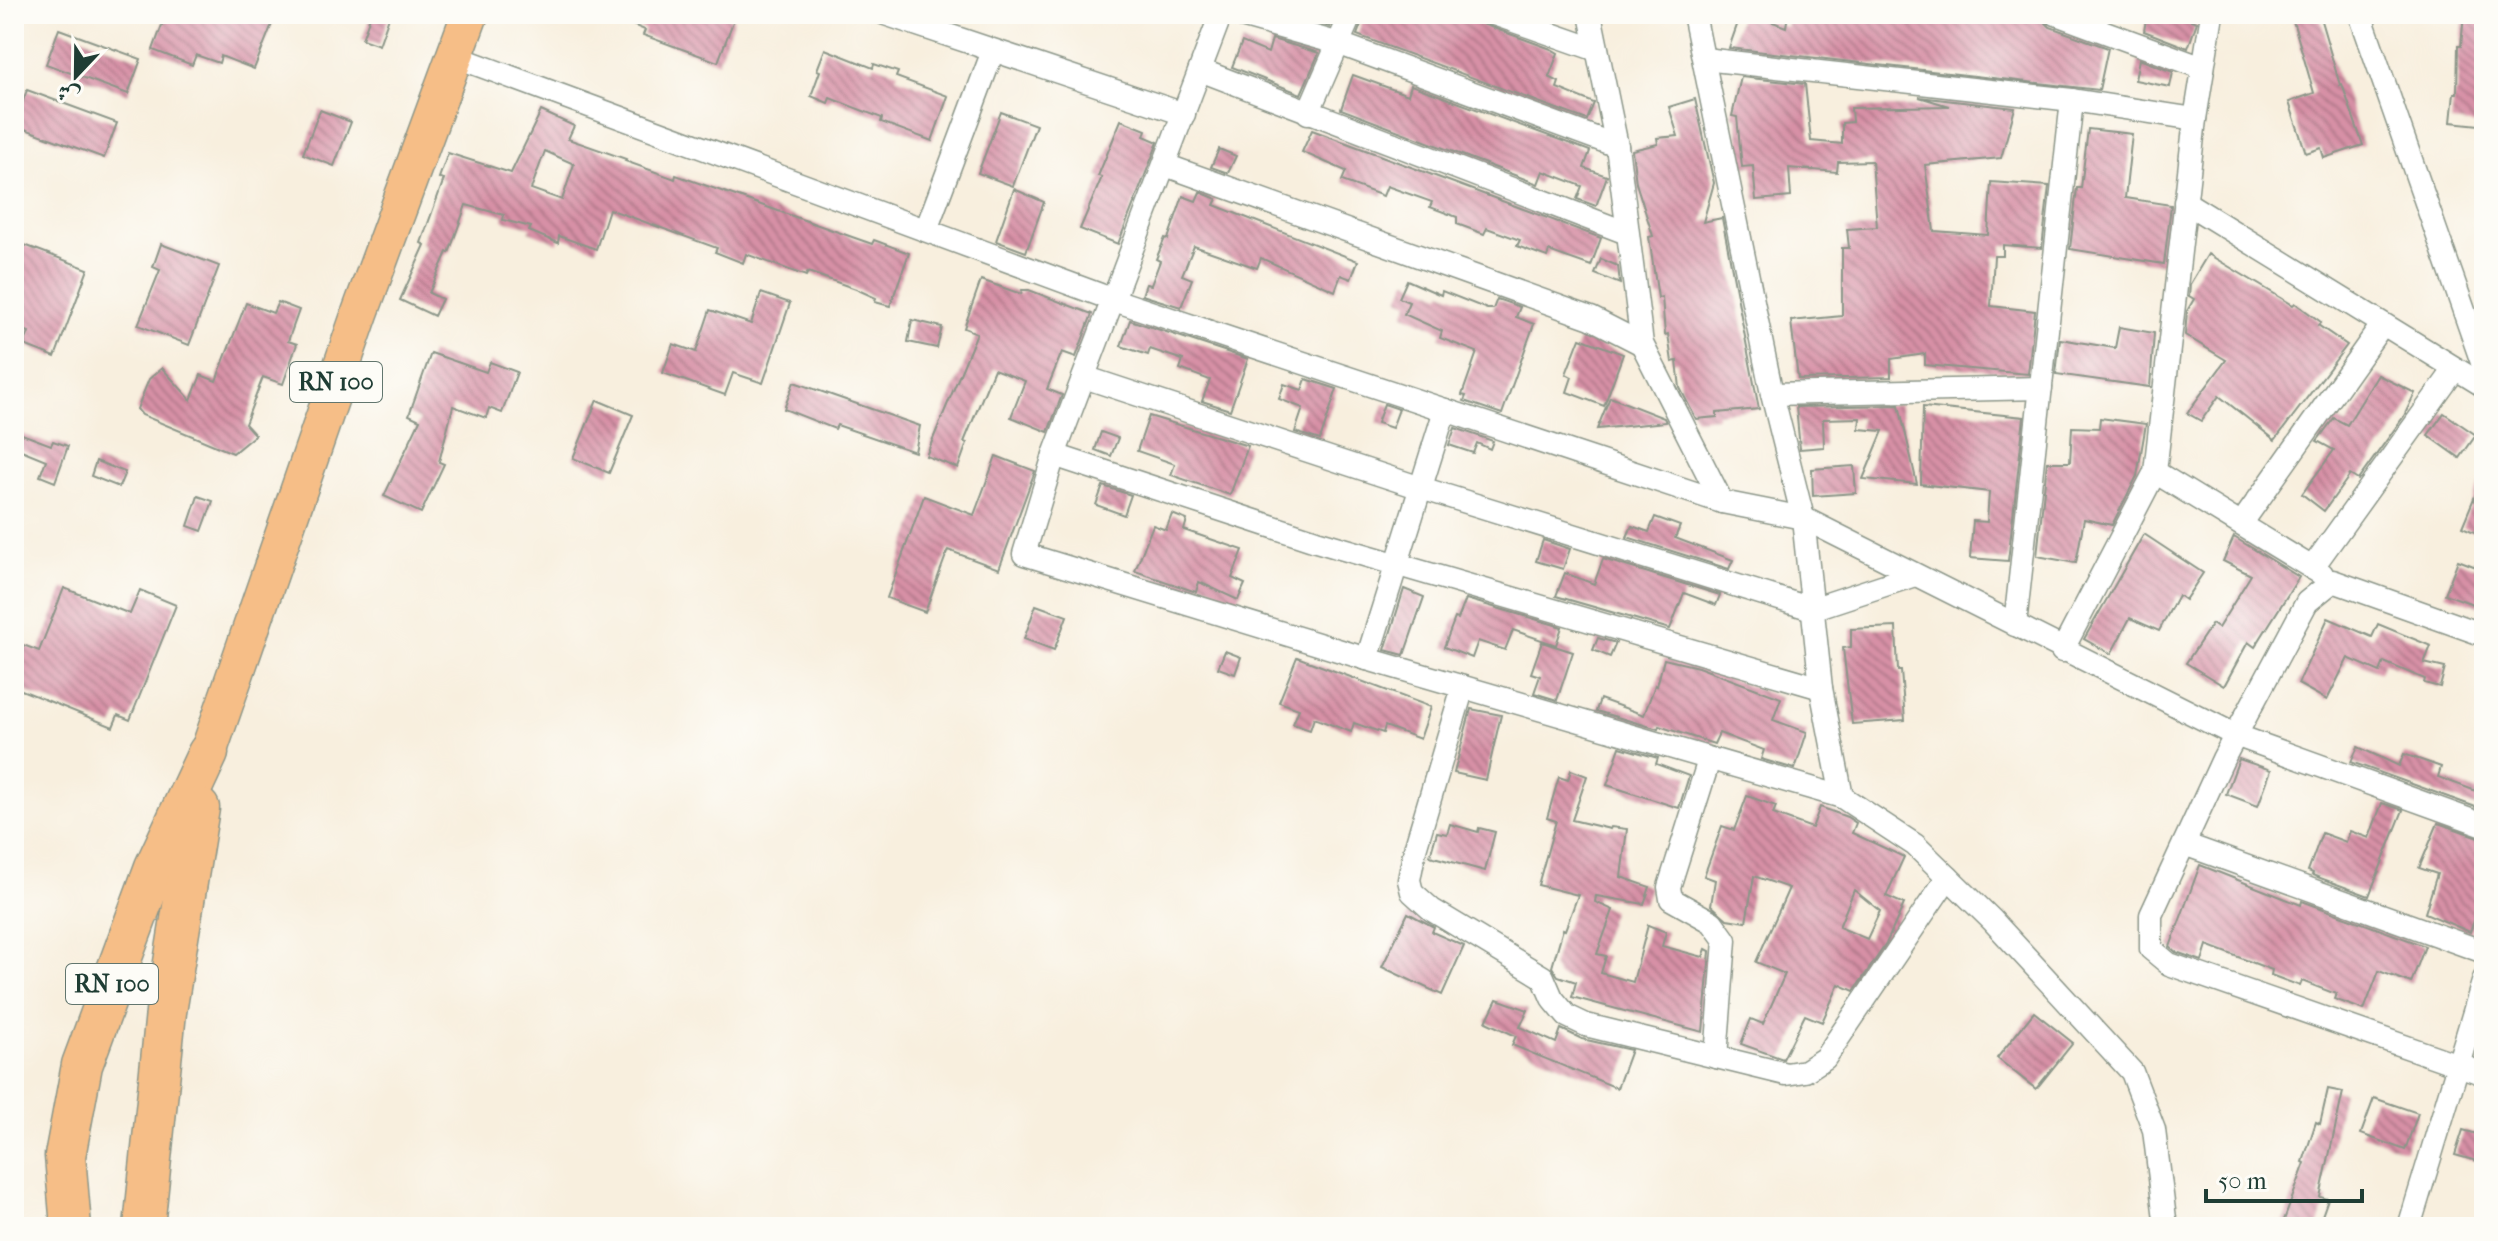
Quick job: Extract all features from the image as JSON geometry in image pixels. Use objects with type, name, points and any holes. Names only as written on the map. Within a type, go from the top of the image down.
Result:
[{"type":"highway","name":"RN 100","points":[[71,1227],[65,1156],[82,1065],[155,867],[208,753]]},
{"type":"highway","name":"RN 100","points":[[144,1227],[166,1012],[208,753]]},
{"type":"main road","name":"RN 100","points":[[208,753],[360,313],[470,14]]},
{"type":"street","points":[[885,14],[1184,114]]},
{"type":"street","points":[[1221,14],[1054,455],[1024,554],[1367,659],[1842,797],[1915,845],[1992,920],[2132,1072],[2154,1130],[2166,1227]]},
{"type":"street","points":[[1234,14],[1340,44],[1617,146]]},
{"type":"street","points":[[1308,113],[1351,14]]},
{"type":"street","points":[[1494,14],[1597,50]]},
{"type":"street","points":[[1590,14],[1617,146],[1642,344],[1722,502]]},
{"type":"street","points":[[1694,14],[1772,394],[1803,518],[1821,688],[1842,797]]},
{"type":"street","points":[[2056,14],[2203,68]]},
{"type":"street","points":[[2062,651],[2155,472],[2195,119],[2212,14]]},
{"type":"street","points":[[2360,14],[2484,368]]},
{"type":"street","points":[[926,230],[993,51]]},
{"type":"street","points":[[454,56],[1114,300],[1722,502],[1803,518],[2062,651],[2235,735],[2484,825]]},
{"type":"street","points":[[1704,59],[2072,100],[2195,119]]},
{"type":"street","points":[[1200,70],[1627,233]]},
{"type":"street","points":[[2015,625],[2072,100]]},
{"type":"street","points":[[1165,165],[1591,318],[1642,344]]},
{"type":"street","points":[[2185,202],[2484,386]]},
{"type":"street","points":[[2241,524],[2382,325]]},
{"type":"street","points":[[2312,568],[2455,369]]},
{"type":"street","points":[[1084,377],[1421,488],[1812,609],[1915,575]]},
{"type":"street","points":[[1772,394],[2041,388]]},
{"type":"street","points":[[1367,659],[1445,410]]},
{"type":"street","points":[[1054,455],[1397,565],[1821,688]]},
{"type":"street","points":[[2155,472],[2333,581],[2484,635]]},
{"type":"street","points":[[2333,581],[2307,602],[2235,735],[2151,915],[2151,949],[2169,964],[2484,1074]]},
{"type":"street","points":[[1463,687],[1415,849],[1409,880],[1412,892],[1432,910],[1543,977],[1552,998],[1567,1016],[1586,1025],[1786,1074],[1805,1071],[1825,1058],[1948,877]]},
{"type":"street","points":[[1709,760],[1669,887],[1671,899],[1712,922],[1725,940],[1716,1057]]},
{"type":"street","points":[[2184,844],[2484,952]]},
{"type":"street","points":[[2409,1227],[2484,979]]},
{"type":"building","points":[[166,14],[191,14],[210,21],[213,14],[263,14],[274,19],[254,69],[221,56],[219,63],[196,55],[192,65],[153,50]]},
{"type":"building","points":[[371,14],[390,14],[379,45],[362,39]]},
{"type":"building","points":[[606,14],[722,14],[734,19],[718,62],[643,35],[645,30]]},
{"type":"building","points":[[1285,14],[1336,14],[1330,27]]},
{"type":"building","points":[[1365,14],[1455,14],[1551,49],[1558,53],[1549,77],[1559,82],[1557,88],[1594,103],[1587,120],[1357,35]]},
{"type":"building","points":[[1741,14],[1752,14],[1786,27],[1788,14],[2042,14],[2050,27],[2108,48],[2099,90],[1729,48]]},
{"type":"building","points":[[2147,14],[2193,14],[2191,20],[2197,22],[2188,48],[2144,31]]},
{"type":"building","points":[[2291,14],[2319,14],[2340,85],[2363,145],[2324,158],[2321,148],[2306,153],[2289,102],[2314,93]]},
{"type":"building","points":[[2464,14],[2484,14],[2484,79],[2479,125],[2451,122],[2454,93],[2457,93],[2458,46],[2461,46]]},
{"type":"building","points":[[59,29],[141,59],[128,94],[46,64]]},
{"type":"building","points":[[1272,39],[1319,53],[1301,94],[1232,67],[1242,42],[1268,53]]},
{"type":"building","points":[[825,49],[873,68],[874,64],[898,72],[896,77],[948,96],[932,141],[830,98],[828,103],[811,96]]},
{"type":"building","points":[[2139,59],[2173,72],[2170,87],[2135,80]]},
{"type":"building","points":[[1353,75],[1408,95],[1411,85],[1590,151],[1584,168],[1607,176],[1596,206],[1577,199],[1582,186],[1543,171],[1538,184],[1341,109]]},
{"type":"building","points":[[1741,77],[1805,84],[1811,141],[1842,144],[1842,123],[1852,122],[1851,108],[1949,106],[1919,97],[2015,108],[2001,158],[1925,165],[1934,231],[1988,235],[1991,182],[2049,186],[2042,248],[2003,245],[2003,256],[1994,256],[1991,306],[2035,311],[2028,374],[1925,365],[1925,354],[1891,359],[1891,377],[1798,379],[1791,321],[1842,316],[1842,248],[1849,248],[1847,229],[1877,227],[1872,161],[1838,162],[1837,172],[1789,168],[1791,197],[1756,200],[1753,166],[1742,167],[1737,117],[1732,116]]},
{"type":"building","points":[[27,90],[117,123],[104,158],[14,125]]},
{"type":"building","points":[[1695,99],[1714,183],[1703,222],[1722,218],[1759,409],[1717,413],[1717,417],[1696,419],[1680,388],[1677,361],[1672,362],[1668,334],[1665,335],[1662,297],[1658,298],[1649,237],[1653,236],[1636,183],[1632,150],[1658,144],[1657,138],[1678,136],[1669,107]]},
{"type":"building","points":[[320,110],[351,122],[334,166],[303,154]]},
{"type":"building","points":[[541,111],[574,126],[568,139],[625,161],[675,179],[676,175],[872,244],[874,240],[909,253],[890,306],[875,302],[876,298],[856,289],[808,272],[806,276],[746,254],[743,263],[715,252],[717,248],[609,209],[596,249],[559,236],[558,243],[529,231],[531,227],[503,220],[504,215],[466,205],[449,253],[429,293],[442,299],[434,316],[400,300],[425,245],[421,243],[444,179],[439,178],[448,153],[511,173]],"holes":[[[545,151],[574,164],[562,200],[531,189]]]},
{"type":"building","points":[[1001,112],[1036,125],[1013,186],[978,173]]},
{"type":"building","points":[[1121,120],[1146,130],[1144,136],[1158,142],[1118,244],[1080,229]]},
{"type":"building","points":[[2088,129],[2132,134],[2125,198],[2171,205],[2164,264],[2070,249]]},
{"type":"building","points":[[1312,130],[1601,238],[1591,266],[1549,251],[1547,257],[1517,246],[1520,240],[1487,228],[1484,234],[1457,224],[1457,217],[1430,207],[1432,202],[1387,186],[1383,196],[1342,181],[1346,171],[1302,152]]},
{"type":"building","points":[[1219,149],[1236,156],[1228,173],[1211,167]]},
{"type":"building","points":[[1014,189],[1044,202],[1026,252],[996,241]]},
{"type":"building","points":[[1200,192],[1217,199],[1214,205],[1358,261],[1351,279],[1341,275],[1335,291],[1261,258],[1257,268],[1194,246],[1182,275],[1192,279],[1181,307],[1142,295],[1146,284],[1151,285],[1160,261],[1156,259],[1165,238],[1168,239],[1183,196],[1196,201]]},
{"type":"building","points":[[14,241],[88,269],[55,357],[24,345],[29,332],[14,326]]},
{"type":"building","points":[[161,244],[219,266],[189,345],[138,325],[160,270],[153,267]]},
{"type":"building","points":[[2208,254],[2293,305],[2295,303],[2321,322],[2318,325],[2347,345],[2275,440],[2219,396],[2201,421],[2187,413],[2226,360],[2185,335],[2187,311],[2194,299],[2189,296],[2190,284]]},
{"type":"building","points":[[1601,259],[1618,266],[1620,284],[1595,274]]},
{"type":"building","points":[[981,280],[1021,294],[1022,290],[1029,290],[1092,314],[1076,357],[1062,352],[1047,389],[1062,395],[1048,432],[1011,417],[1025,381],[994,369],[964,442],[967,443],[958,468],[926,456],[977,333],[964,328]]},
{"type":"building","points":[[1407,280],[1441,295],[1442,291],[1487,309],[1493,309],[1497,299],[1520,307],[1516,317],[1534,324],[1502,414],[1464,401],[1466,396],[1462,395],[1477,352],[1440,338],[1442,331],[1404,314],[1409,302],[1399,298]]},
{"type":"building","points":[[761,293],[790,303],[763,383],[733,373],[725,395],[663,373],[673,344],[696,352],[710,310],[751,324]]},
{"type":"building","points":[[278,302],[299,310],[288,341],[297,344],[283,384],[263,377],[245,424],[255,435],[233,453],[142,415],[137,409],[149,379],[162,368],[191,400],[201,375],[216,381],[246,303],[273,313]]},
{"type":"building","points":[[912,320],[942,327],[937,348],[908,342]]},
{"type":"building","points":[[1130,320],[1248,359],[1230,410],[1202,401],[1210,380],[1180,369],[1183,360],[1150,349],[1148,355],[1121,346]]},
{"type":"building","points":[[2119,327],[2154,333],[2150,387],[2056,374],[2060,339],[2115,348]]},
{"type":"building","points":[[1580,338],[1623,354],[1604,406],[1567,392],[1572,377],[1566,374]]},
{"type":"building","points":[[431,353],[486,372],[490,362],[517,372],[502,413],[489,408],[486,418],[453,406],[439,462],[444,464],[421,513],[384,496],[420,420],[409,415]]},
{"type":"building","points":[[2378,375],[2415,393],[2404,416],[2358,480],[2350,475],[2324,511],[2302,494],[2334,450],[2317,441],[2334,418],[2347,425]]},
{"type":"building","points":[[1306,379],[1337,389],[1320,440],[1295,432],[1303,408],[1279,399],[1284,384],[1302,390]]},
{"type":"building","points":[[794,382],[920,426],[915,452],[837,425],[835,429],[784,409]]},
{"type":"building","points":[[1610,397],[1664,418],[1666,422],[1597,429]]},
{"type":"building","points":[[597,400],[633,415],[609,473],[573,458]]},
{"type":"building","points":[[1384,404],[1399,409],[1392,428],[1377,423]]},
{"type":"building","points":[[1899,405],[1917,484],[1863,479],[1883,431],[1859,429],[1860,418],[1823,419],[1824,447],[1800,449],[1796,407]]},
{"type":"building","points":[[1923,407],[2024,417],[2008,561],[1970,558],[1973,521],[1987,522],[1989,492],[1921,484]]},
{"type":"building","points":[[2444,413],[2476,435],[2460,458],[2428,435]]},
{"type":"building","points":[[1149,416],[1248,446],[1230,495],[1171,475],[1175,464],[1137,451]]},
{"type":"building","points":[[2100,418],[2146,424],[2137,476],[2112,525],[2084,519],[2076,563],[2037,556],[2047,462],[2070,462],[2072,427],[2099,428]]},
{"type":"building","points":[[1455,428],[1493,441],[1490,449],[1477,443],[1473,453],[1449,445]]},
{"type":"building","points":[[14,431],[51,445],[53,441],[68,446],[55,482],[40,476],[46,460],[14,447]]},
{"type":"building","points":[[1101,432],[1118,438],[1111,456],[1095,450]]},
{"type":"building","points":[[996,456],[1035,471],[999,569],[948,550],[925,612],[887,598],[924,496],[974,515]]},
{"type":"building","points":[[96,461],[125,472],[119,487],[91,476]]},
{"type":"building","points":[[1854,466],[1856,493],[1813,496],[1812,469]]},
{"type":"building","points":[[2484,474],[2484,536],[2462,527]]},
{"type":"building","points":[[1103,486],[1131,495],[1124,515],[1096,505]]},
{"type":"building","points":[[198,496],[213,501],[202,531],[188,526]]},
{"type":"building","points":[[1172,514],[1187,520],[1184,530],[1243,550],[1232,578],[1245,584],[1238,600],[1199,582],[1196,592],[1135,571],[1153,525],[1166,530]]},
{"type":"building","points":[[1655,517],[1680,526],[1675,538],[1733,560],[1729,569],[1627,537],[1632,526],[1649,532]]},
{"type":"building","points":[[2144,534],[2203,573],[2185,600],[2178,595],[2159,631],[2130,618],[2111,654],[2084,639]]},
{"type":"building","points":[[2234,537],[2299,577],[2255,647],[2248,642],[2224,686],[2186,663],[2212,624],[2218,628],[2251,575],[2223,561]]},
{"type":"building","points":[[1543,540],[1570,549],[1563,569],[1536,561]]},
{"type":"building","points":[[1603,559],[1720,595],[1716,605],[1684,593],[1670,629],[1556,596],[1565,573],[1594,584]]},
{"type":"building","points":[[2458,560],[2484,570],[2484,608],[2445,594]]},
{"type":"building","points":[[64,588],[130,614],[140,590],[176,605],[130,720],[118,715],[113,727],[14,687],[14,654],[18,643],[39,651]]},
{"type":"building","points":[[1404,589],[1424,597],[1404,655],[1385,650]]},
{"type":"building","points":[[1466,599],[1562,627],[1556,645],[1513,630],[1505,650],[1478,641],[1472,658],[1444,647]]},
{"type":"building","points":[[1036,605],[1067,616],[1054,650],[1024,639]]},
{"type":"building","points":[[2328,618],[2372,637],[2378,624],[2431,646],[2424,663],[2445,668],[2440,687],[2424,683],[2425,679],[2384,662],[2380,672],[2348,658],[2327,700],[2298,684]]},
{"type":"building","points":[[1896,627],[1905,720],[1852,724],[1843,648],[1851,647],[1851,629]]},
{"type":"building","points":[[1598,638],[1616,643],[1610,657],[1593,650]]},
{"type":"building","points":[[1542,642],[1573,652],[1557,700],[1534,693],[1540,676],[1531,673]]},
{"type":"building","points":[[1225,651],[1241,657],[1235,674],[1218,668]]},
{"type":"building","points":[[1297,657],[1431,707],[1420,739],[1385,726],[1383,733],[1354,723],[1351,732],[1314,718],[1310,730],[1293,724],[1299,709],[1279,702]]},
{"type":"building","points":[[1664,659],[1698,667],[1781,698],[1773,720],[1807,732],[1795,769],[1761,759],[1764,750],[1719,733],[1714,744],[1659,726],[1658,729],[1596,711],[1600,699],[1644,715],[1657,686]]},
{"type":"building","points":[[1471,709],[1501,715],[1486,780],[1454,773]]},
{"type":"building","points":[[1620,747],[1658,758],[1656,764],[1689,776],[1679,808],[1607,785]]},
{"type":"building","points":[[2358,747],[2399,766],[2404,754],[2441,767],[2438,777],[2484,794],[2484,810],[2351,762]]},
{"type":"building","points":[[2239,759],[2271,770],[2258,806],[2226,794]]},
{"type":"building","points":[[1571,770],[1587,776],[1572,820],[1610,829],[1627,829],[1621,877],[1650,887],[1644,904],[1596,896],[1595,902],[1613,910],[1597,954],[1606,956],[1601,973],[1633,982],[1648,925],[1666,932],[1662,946],[1703,957],[1706,949],[1710,951],[1703,1032],[1572,997],[1576,982],[1558,976],[1552,967],[1563,929],[1578,895],[1538,885],[1556,821],[1547,818],[1559,777],[1568,780]]},
{"type":"building","points":[[1747,796],[1776,806],[1773,814],[1812,828],[1820,807],[1856,823],[1852,833],[1904,857],[1886,896],[1904,904],[1886,944],[1854,991],[1839,984],[1822,1022],[1805,1015],[1783,1059],[1741,1044],[1751,1019],[1763,1024],[1785,974],[1756,962],[1789,888],[1754,876],[1746,922],[1727,919],[1711,905],[1715,880],[1704,876],[1722,826],[1734,830]],"holes":[[[1854,890],[1880,911],[1867,939],[1839,927]]]},
{"type":"building","points":[[2382,803],[2403,810],[2369,896],[2308,871],[2322,833],[2346,842],[2350,831],[2369,838]]},
{"type":"building","points":[[2438,823],[2484,839],[2484,894],[2470,932],[2425,913],[2437,874],[2419,868]]},
{"type":"building","points":[[1450,824],[1478,832],[1479,828],[1495,832],[1485,871],[1430,856],[1437,832],[1447,834]]},
{"type":"building","points":[[2200,865],[2301,905],[2302,901],[2425,946],[2411,983],[2379,971],[2364,1010],[2334,999],[2336,994],[2302,981],[2300,986],[2271,975],[2272,970],[2207,945],[2202,961],[2176,952],[2170,947]]},
{"type":"building","points":[[1408,913],[1434,927],[1432,932],[1464,946],[1442,995],[1382,967]]},
{"type":"building","points":[[1497,999],[1528,1010],[1520,1027],[1556,1043],[1561,1029],[1582,1039],[1631,1050],[1617,1088],[1512,1045],[1516,1036],[1486,1022]]},
{"type":"building","points":[[2034,1012],[2073,1043],[2036,1089],[1997,1058]]},
{"type":"building","points":[[2328,1089],[2343,1092],[2320,1197],[2328,1199],[2318,1227],[2293,1227],[2283,1223],[2316,1122],[2320,1124]]},
{"type":"building","points":[[2374,1098],[2418,1113],[2405,1150],[2361,1134]]},
{"type":"building","points":[[2463,1130],[2484,1136],[2484,1163],[2455,1155]]}]
